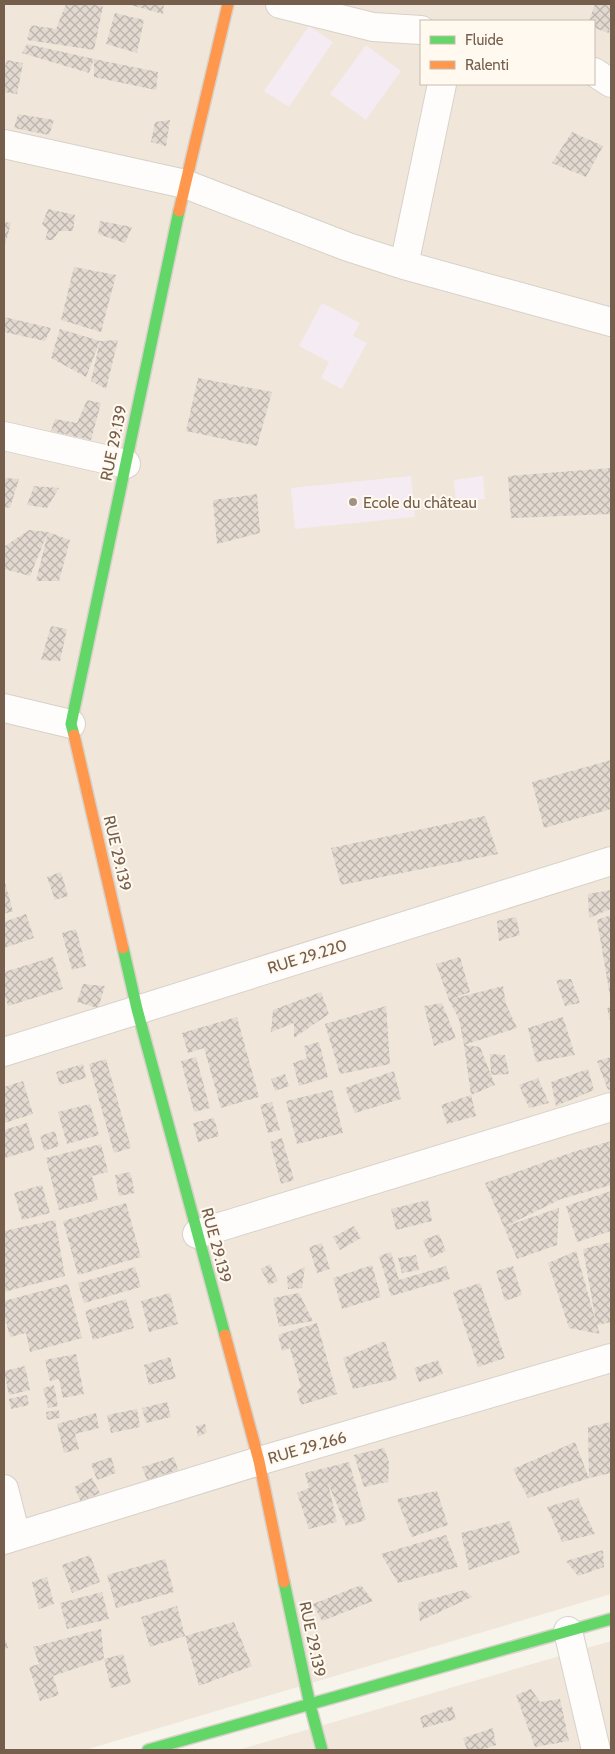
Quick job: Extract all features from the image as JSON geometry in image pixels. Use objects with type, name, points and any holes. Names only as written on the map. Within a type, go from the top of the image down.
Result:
[{"type":"street","name":"RUE 29.139","points":[[228,4],[185,184],[71,724],[137,1009],[259,1461],[310,1705],[322,1750]]},
{"type":"street","points":[[280,4],[373,27],[420,30]]},
{"type":"street","points":[[595,73],[611,83]]},
{"type":"street","points":[[404,265],[442,85]]},
{"type":"street","points":[[4,144],[185,184],[348,247],[404,265],[611,322]]},
{"type":"street","points":[[4,436],[126,464]]},
{"type":"street","points":[[4,708],[71,724]]},
{"type":"street","name":"RUE 29.220","points":[[4,1052],[611,861]]},
{"type":"street","points":[[197,1234],[611,1107]]},
{"type":"street","name":"RUE 29.266","points":[[10,1538],[259,1461],[611,1358]]},
{"type":"street","points":[[4,1489],[10,1538]]},
{"type":"street","points":[[148,1750],[611,1619]]},
{"type":"street","points":[[568,1631],[596,1750]]},
{"type":"shaded area","points":[[4,4],[611,4],[611,1594],[85,1750],[4,1750]]},
{"type":"shaded area","points":[[309,26],[333,42],[289,107],[264,91]]},
{"type":"shaded area","points":[[366,45],[401,71],[366,120],[330,94]]},
{"type":"shaded area","points":[[322,303],[360,323],[353,336],[367,343],[342,389],[321,378],[329,362],[299,346]]},
{"type":"shaded area","name":"Ecole du château","points":[[411,476],[415,517],[295,529],[291,488]]},
{"type":"shaded area","name":"Ecole du château","points":[[483,476],[485,499],[456,502],[454,480]]},
{"type":"shaded area","points":[[611,1641],[611,1750],[238,1750]]},
{"type":"building","points":[[66,4],[103,6],[94,50],[27,40],[31,25],[56,29]]},
{"type":"building","points":[[127,4],[164,4],[163,14]]},
{"type":"building","points":[[595,4],[611,4],[609,33],[595,28],[595,20],[589,20]]},
{"type":"building","points":[[115,13],[144,20],[137,53],[106,44]]},
{"type":"building","points":[[27,44],[94,59],[89,73],[22,53]]},
{"type":"building","points":[[94,59],[158,72],[156,90],[94,77]]},
{"type":"building","points":[[7,60],[23,63],[17,94],[4,92],[4,69]]},
{"type":"building","points":[[18,114],[54,120],[49,135],[14,128]]},
{"type":"building","points":[[170,120],[166,146],[151,142],[155,122]]},
{"type":"building","points":[[572,132],[603,146],[586,177],[552,163]]},
{"type":"building","points":[[48,209],[75,215],[73,231],[59,231],[53,240],[45,240],[48,230],[42,224]]},
{"type":"building","points":[[100,221],[132,227],[125,243],[98,234]]},
{"type":"building","points":[[4,222],[11,223],[4,249]]},
{"type":"building","points":[[74,267],[116,275],[101,332],[61,320]]},
{"type":"building","points":[[4,317],[51,328],[45,341],[4,332]]},
{"type":"building","points":[[60,329],[100,341],[86,377],[51,358]]},
{"type":"building","points":[[118,340],[106,389],[91,381],[100,341]]},
{"type":"building","points":[[198,378],[272,392],[257,446],[186,431]]},
{"type":"building","points":[[87,400],[101,403],[91,440],[51,431],[55,419],[77,423]]},
{"type":"building","points":[[611,468],[611,514],[511,518],[508,476]]},
{"type":"building","points":[[4,478],[19,479],[10,508],[4,507]]},
{"type":"building","points":[[34,486],[59,488],[47,508],[27,505]]},
{"type":"building","points":[[257,494],[260,533],[217,544],[213,500]]},
{"type":"building","points":[[29,530],[48,532],[30,576],[4,569],[5,546]]},
{"type":"building","points":[[48,532],[70,540],[59,581],[36,581]]},
{"type":"building","points":[[51,626],[67,629],[60,661],[41,660]]},
{"type":"building","points":[[611,760],[611,809],[544,828],[532,782]]},
{"type":"building","points":[[485,816],[498,854],[341,885],[331,848]]},
{"type":"building","points":[[61,872],[68,896],[55,900],[47,877]]},
{"type":"building","points":[[4,879],[13,911],[4,914]]},
{"type":"building","points":[[611,890],[611,909],[589,918],[588,894]]},
{"type":"building","points":[[26,914],[34,938],[4,948],[4,922]]},
{"type":"building","points":[[611,915],[611,996],[610,996],[597,920]]},
{"type":"building","points":[[516,917],[520,935],[499,941],[497,921]]},
{"type":"building","points":[[76,929],[86,966],[72,970],[62,933]]},
{"type":"building","points":[[53,957],[63,989],[8,1006],[4,992],[4,972]]},
{"type":"building","points":[[460,957],[470,992],[452,999],[503,986],[506,1004],[517,1028],[464,1045],[459,1019],[449,1000],[436,964]]},
{"type":"building","points":[[571,979],[580,1003],[565,1006],[556,980]]},
{"type":"building","points":[[83,984],[105,986],[98,1008],[77,1002]]},
{"type":"building","points":[[321,992],[329,1014],[294,1038],[294,1023],[271,1032],[273,1010]]},
{"type":"building","points":[[442,1003],[456,1038],[434,1046],[424,1006]]},
{"type":"building","points":[[386,1006],[390,1064],[340,1074],[325,1024]]},
{"type":"building","points":[[611,1007],[611,1025],[607,1008]]},
{"type":"building","points":[[237,1017],[259,1097],[221,1108],[204,1048],[188,1053],[182,1033]]},
{"type":"building","points":[[563,1017],[575,1055],[536,1062],[528,1028]]},
{"type":"building","points":[[319,1042],[328,1077],[299,1086],[293,1063],[307,1058],[304,1046]]},
{"type":"building","points":[[464,1045],[480,1047],[495,1085],[471,1095]]},
{"type":"building","points":[[490,1054],[505,1055],[509,1074],[491,1075]]},
{"type":"building","points":[[196,1057],[210,1108],[194,1112],[181,1061]]},
{"type":"building","points":[[611,1057],[611,1089],[608,1090],[597,1061]]},
{"type":"building","points":[[106,1059],[131,1148],[114,1153],[89,1064]]},
{"type":"building","points":[[83,1064],[86,1078],[60,1085],[56,1072]]},
{"type":"building","points":[[588,1069],[594,1090],[556,1106],[551,1082]]},
{"type":"building","points":[[394,1071],[401,1099],[355,1113],[345,1088]]},
{"type":"building","points":[[285,1074],[289,1086],[275,1091],[271,1079]]},
{"type":"building","points":[[538,1078],[549,1103],[529,1108],[519,1085]]},
{"type":"building","points":[[23,1081],[33,1114],[4,1123],[4,1087]]},
{"type":"building","points":[[332,1090],[343,1133],[297,1144],[286,1101]]},
{"type":"building","points":[[471,1095],[476,1116],[447,1124],[441,1105]]},
{"type":"building","points":[[272,1102],[280,1130],[268,1133],[260,1105]]},
{"type":"building","points":[[90,1104],[99,1135],[67,1144],[58,1112]]},
{"type":"building","points":[[214,1118],[219,1136],[198,1142],[193,1123]]},
{"type":"building","points":[[27,1123],[35,1149],[5,1158],[4,1130]]},
{"type":"building","points":[[55,1131],[59,1146],[44,1151],[40,1136]]},
{"type":"building","points":[[282,1138],[294,1180],[281,1184],[270,1142]]},
{"type":"building","points":[[611,1141],[611,1185],[561,1199],[504,1227],[485,1183],[573,1152]]},
{"type":"building","points":[[101,1144],[108,1172],[92,1176],[98,1200],[59,1210],[46,1158]]},
{"type":"building","points":[[130,1172],[135,1193],[119,1196],[115,1175]]},
{"type":"building","points":[[42,1185],[50,1213],[22,1220],[14,1193]]},
{"type":"building","points":[[611,1191],[611,1231],[577,1242],[566,1206]]},
{"type":"building","points":[[428,1200],[432,1221],[396,1230],[391,1209]]},
{"type":"building","points":[[126,1203],[141,1257],[78,1275],[63,1221]]},
{"type":"building","points":[[559,1208],[557,1245],[517,1259],[504,1227]]},
{"type":"building","points":[[55,1220],[65,1276],[4,1292],[4,1231]]},
{"type":"building","points":[[354,1226],[361,1238],[340,1250],[333,1237]]},
{"type":"building","points":[[439,1234],[446,1251],[430,1258],[423,1240]]},
{"type":"building","points":[[611,1242],[611,1322],[597,1325],[600,1334],[569,1328],[548,1263],[576,1251],[596,1322],[583,1249]]},
{"type":"building","points":[[322,1243],[330,1269],[317,1273],[309,1247]]},
{"type":"building","points":[[391,1252],[399,1280],[446,1266],[450,1279],[391,1296],[379,1256]]},
{"type":"building","points":[[416,1255],[419,1270],[402,1273],[398,1258]]},
{"type":"building","points":[[270,1264],[278,1281],[269,1285],[261,1269]]},
{"type":"building","points":[[372,1265],[381,1297],[342,1309],[333,1278]]},
{"type":"building","points":[[513,1266],[522,1295],[505,1301],[496,1271]]},
{"type":"building","points":[[135,1267],[141,1287],[84,1303],[78,1283]]},
{"type":"building","points":[[305,1267],[302,1288],[288,1289],[287,1276]]},
{"type":"building","points":[[480,1283],[505,1358],[478,1367],[453,1292]]},
{"type":"building","points":[[68,1284],[82,1338],[30,1352],[26,1333],[10,1337],[4,1314],[4,1301]]},
{"type":"building","points":[[170,1293],[178,1324],[149,1332],[141,1301]]},
{"type":"building","points":[[299,1293],[313,1321],[279,1327],[273,1298]]},
{"type":"building","points":[[126,1299],[134,1328],[93,1340],[85,1311]]},
{"type":"building","points":[[317,1323],[337,1394],[301,1405],[297,1391],[301,1387],[290,1348],[282,1351],[278,1335]]},
{"type":"building","points":[[385,1341],[397,1379],[353,1389],[343,1358]]},
{"type":"building","points":[[76,1354],[84,1394],[63,1398],[59,1379],[50,1381],[45,1360]]},
{"type":"building","points":[[170,1357],[176,1378],[149,1385],[144,1365]]},
{"type":"building","points":[[438,1360],[443,1374],[419,1382],[414,1368]]},
{"type":"building","points":[[25,1366],[30,1390],[9,1395],[4,1371]]},
{"type":"building","points":[[54,1385],[58,1406],[48,1408],[43,1388]]},
{"type":"building","points":[[27,1395],[29,1405],[11,1409],[9,1399]]},
{"type":"building","points":[[167,1402],[171,1417],[146,1423],[142,1408]]},
{"type":"building","points":[[137,1409],[140,1427],[111,1433],[107,1415]]},
{"type":"building","points":[[59,1410],[60,1418],[47,1420],[46,1412]]},
{"type":"building","points":[[96,1413],[99,1428],[75,1434],[79,1449],[64,1453],[57,1424]]},
{"type":"building","points":[[611,1422],[611,1473],[589,1478],[588,1427]]},
{"type":"building","points":[[205,1424],[207,1432],[198,1437],[196,1426]]},
{"type":"building","points":[[575,1442],[589,1478],[528,1498],[513,1469]]},
{"type":"building","points":[[384,1448],[389,1462],[388,1482],[364,1487],[354,1455]]},
{"type":"building","points":[[111,1457],[116,1473],[97,1480],[91,1464]]},
{"type":"building","points":[[174,1457],[178,1470],[147,1480],[142,1467]]},
{"type":"building","points":[[349,1462],[366,1520],[346,1526],[328,1483],[337,1522],[309,1529],[297,1493],[309,1488],[305,1473]]},
{"type":"building","points":[[92,1478],[100,1493],[81,1502],[74,1487]]},
{"type":"building","points":[[437,1491],[448,1525],[412,1537],[397,1499]]},
{"type":"building","points":[[578,1498],[595,1534],[562,1542],[547,1507]]},
{"type":"building","points":[[510,1521],[520,1553],[469,1570],[461,1533]]},
{"type":"building","points":[[446,1535],[458,1567],[398,1583],[381,1554]]},
{"type":"building","points":[[603,1550],[604,1567],[578,1576],[566,1561]]},
{"type":"building","points":[[90,1555],[100,1582],[72,1593],[62,1565]]},
{"type":"building","points":[[165,1559],[174,1592],[116,1608],[107,1575]]},
{"type":"building","points":[[47,1577],[54,1604],[39,1609],[32,1582]]},
{"type":"building","points":[[361,1585],[373,1601],[322,1621],[313,1604]]},
{"type":"building","points":[[464,1590],[472,1597],[420,1621],[418,1603]]},
{"type":"building","points":[[102,1592],[109,1619],[67,1629],[60,1603]]},
{"type":"building","points":[[177,1606],[185,1636],[150,1647],[141,1617]]},
{"type":"building","points":[[234,1622],[252,1666],[199,1686],[185,1636]]},
{"type":"building","points":[[101,1629],[104,1659],[53,1676],[59,1695],[40,1701],[29,1667],[39,1664],[33,1647]]},
{"type":"building","points":[[4,1635],[8,1648],[4,1649]]},
{"type":"building","points":[[123,1654],[131,1683],[111,1688],[104,1659]]},
{"type":"building","points":[[531,1689],[540,1702],[560,1699],[569,1741],[535,1747],[516,1695]]},
{"type":"building","points":[[452,1706],[456,1719],[423,1728],[420,1717]]},
{"type":"building","points":[[493,1728],[496,1745],[485,1750],[467,1750],[463,1738]]},
{"type":"traffic: fast","points":[[74,735],[71,724],[179,211]]},
{"type":"traffic: fast","points":[[123,948],[137,1009],[225,1335]]},
{"type":"traffic: fast","points":[[284,1582],[310,1705],[322,1750]]},
{"type":"traffic: fast","points":[[148,1750],[611,1619]]},
{"type":"traffic: slow","points":[[179,211],[228,4]]},
{"type":"traffic: slow","points":[[74,735],[123,948]]},
{"type":"traffic: slow","points":[[225,1335],[259,1461],[284,1582]]},
{"type":"place","name":"Ecole du château","points":[[353,502]]}]
